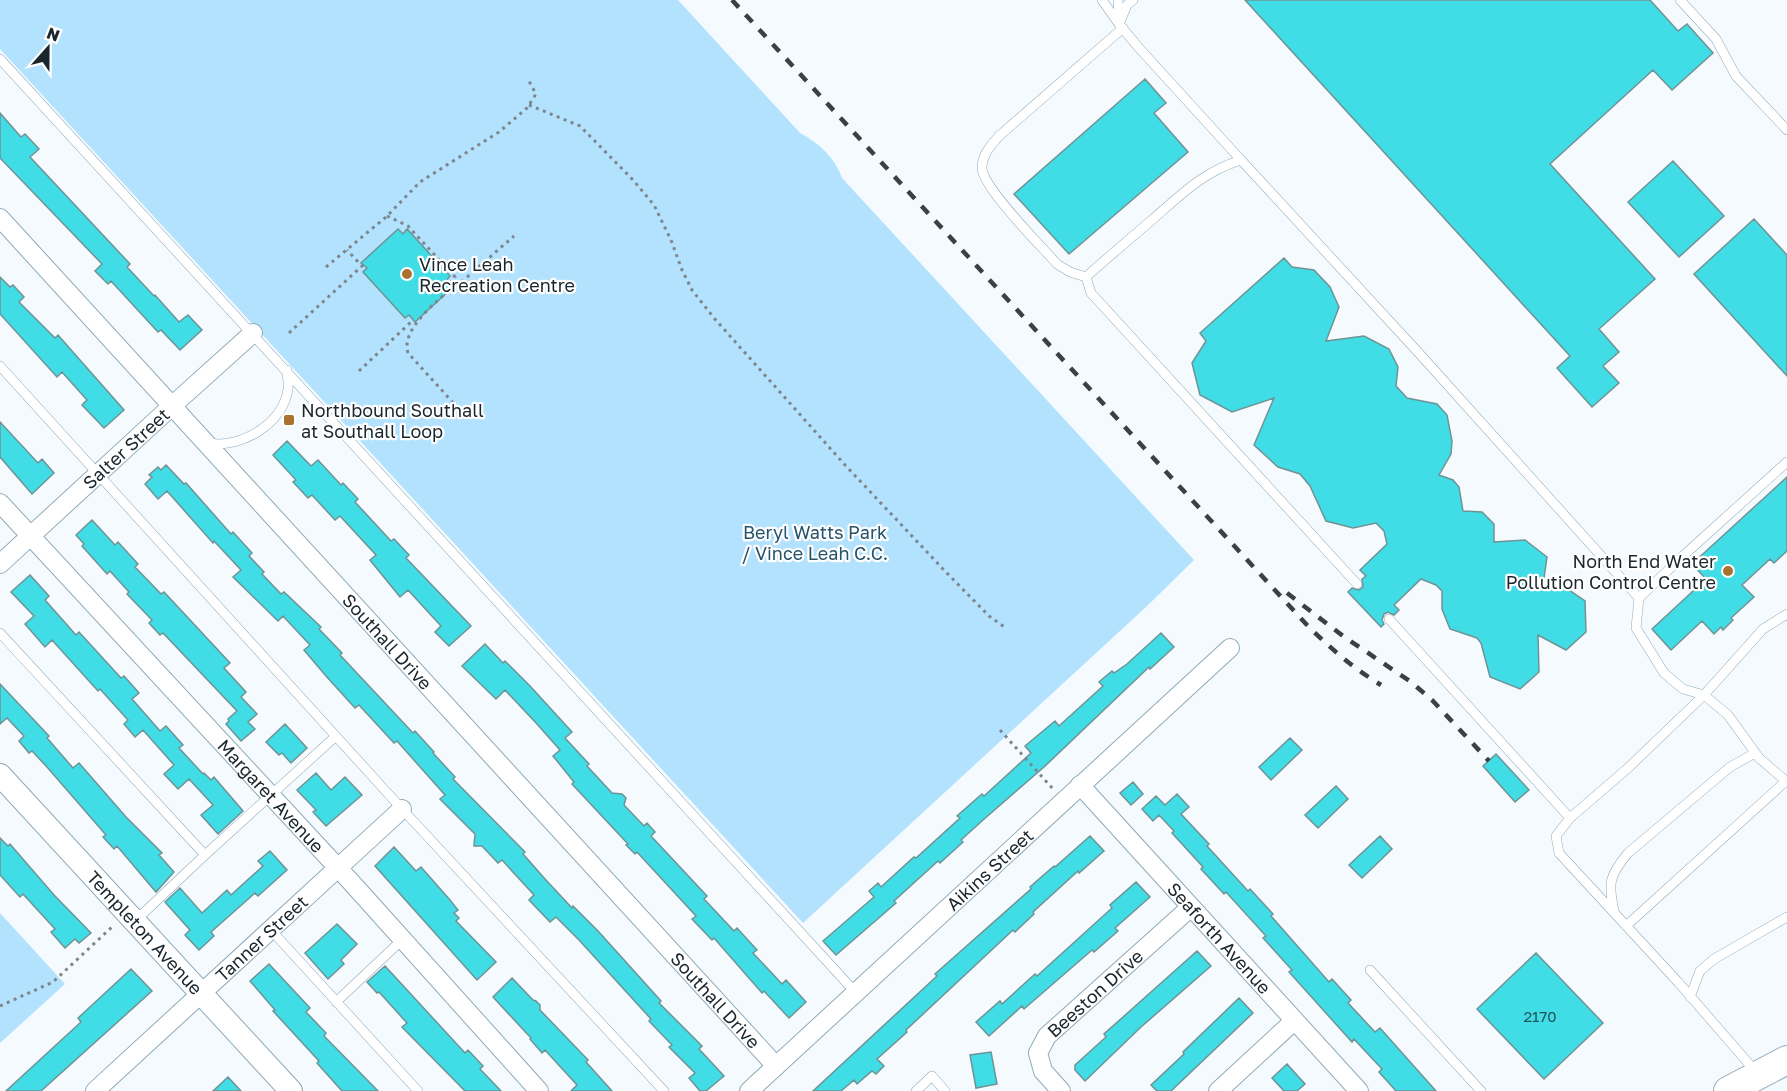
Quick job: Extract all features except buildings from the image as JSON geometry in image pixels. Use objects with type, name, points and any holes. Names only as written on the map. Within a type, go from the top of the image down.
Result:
[{"type":"main road","points":[[1728,1091],[1774,1070]]},
{"type":"street","name":"Southall Drive","points":[[0,218],[776,1066]]},
{"type":"street","name":"Salter Street","points":[[0,564],[253,333]]},
{"type":"street","name":"Margaret Avenue","points":[[0,503],[338,868],[539,1091]]},
{"type":"street","name":"Aikins Street","points":[[749,1091],[857,994],[1230,648]]},
{"type":"street","name":"Templeton Avenue","points":[[0,775],[291,1091]]},
{"type":"street","name":"Seaforth Avenue","points":[[1080,785],[1359,1091]]},
{"type":"street","name":"Tanner Street","points":[[95,1091],[402,809]]},
{"type":"street","name":"Beeston Drive","points":[[1061,1091],[1043,1071],[1038,1053],[1047,1036],[1191,906]]},
{"type":"street","points":[[1218,1091],[1294,1021]]},
{"type":"lane","points":[[1102,0],[1121,26],[1639,598]]},
{"type":"lane","points":[[1118,0],[1121,26]]},
{"type":"lane","points":[[1086,277],[1070,272],[1057,264],[989,187],[981,170],[985,153],[999,136],[1121,26],[1127,5],[1132,0]]},
{"type":"lane","points":[[1680,0],[1716,39],[1736,76],[1787,130]]},
{"type":"lane","points":[[0,59],[857,994]]},
{"type":"lane","points":[[1086,277],[1196,182],[1220,167],[1242,160]]},
{"type":"lane","points":[[1086,277],[1091,293],[1357,584]]},
{"type":"lane","points":[[0,366],[402,809],[664,1091]]},
{"type":"lane","points":[[207,442],[219,445],[243,440],[267,424],[279,413],[286,401],[289,387],[286,370]]},
{"type":"lane","points":[[1626,926],[1786,782],[1755,753],[1728,715],[1704,696],[1683,689],[1664,673],[1636,628],[1639,598],[1787,462]]},
{"type":"lane","points":[[1774,1070],[1690,997],[1559,853],[1557,836],[1570,818],[1628,768],[1704,696],[1763,629],[1787,614]]},
{"type":"lane","points":[[1389,619],[1570,818]]},
{"type":"lane","points":[[0,633],[205,855]]},
{"type":"lane","points":[[135,921],[336,736]]},
{"type":"lane","points":[[1614,914],[1610,891],[1614,870],[1628,853],[1730,767],[1755,753]]},
{"type":"lane","points":[[1690,997],[1700,971],[1707,965],[1787,917]]},
{"type":"lane","points":[[271,930],[418,1091]]},
{"type":"lane","points":[[336,1002],[403,939]]},
{"type":"lane","points":[[1370,970],[1481,1091]]},
{"type":"lane","points":[[916,1091],[932,1076],[945,1091]]},
{"type":"path","points":[[326,267],[387,216],[420,182],[499,132],[529,105],[536,94],[529,81]]},
{"type":"path","points":[[529,105],[580,126],[634,181],[654,205],[692,290],[714,318],[770,383],[927,551],[989,616],[1006,628]]},
{"type":"path","points":[[387,216],[408,226],[455,277],[451,282],[455,285]]},
{"type":"path","points":[[467,418],[408,353],[406,347],[412,327],[455,285],[458,285],[514,236]]},
{"type":"path","points":[[289,333],[362,266],[347,250]]},
{"type":"path","points":[[358,371],[412,321]]},
{"type":"path","points":[[1000,730],[1063,801]]},
{"type":"path","points":[[0,1006],[53,982],[113,926]]},
{"type":"green space","name":"Beryl Watts Park / Vince Leah C.C.","points":[[0,0],[678,0],[800,133],[814,141],[826,152],[842,178],[1194,560],[803,923],[0,49]]},
{"type":"green space","points":[[0,913],[65,984],[0,1043]]},
{"type":"railway","points":[[732,0],[1307,625],[1342,657],[1381,685]]},
{"type":"railway","points":[[1287,593],[1343,636],[1411,682],[1432,700],[1489,761]]},
{"type":"place","name":"Vince Leah Recreation Centre","points":[[407,274]]},
{"type":"place","name":"Northbound Southall at Southall Loop","points":[[289,420]]},
{"type":"place","name":"North End Water Pollution Control Centre","points":[[1728,571]]}]
